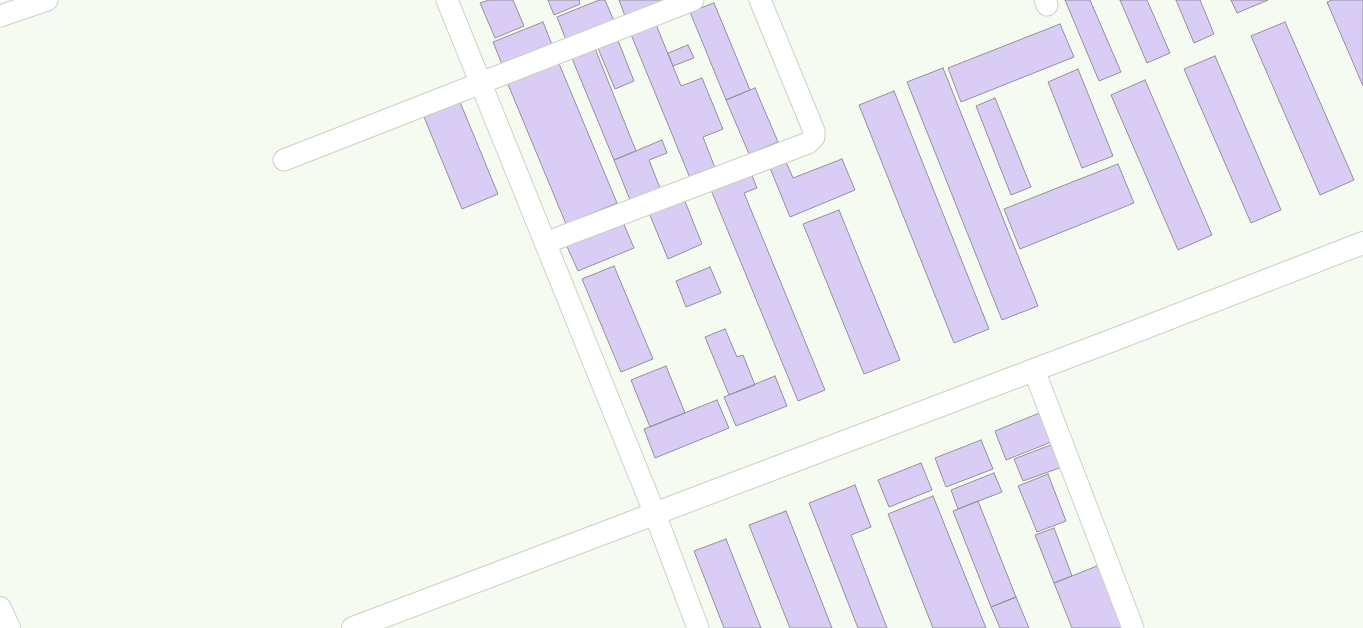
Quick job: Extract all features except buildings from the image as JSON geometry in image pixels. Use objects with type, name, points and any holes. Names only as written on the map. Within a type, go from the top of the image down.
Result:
[{"type":"street","points":[[0,16],[47,0]]},
{"type":"street","points":[[447,0],[655,514],[698,628]]},
{"type":"street","points":[[284,160],[693,0]]},
{"type":"street","points":[[545,243],[808,143],[814,137],[814,131],[760,0]]},
{"type":"street","points":[[353,628],[1034,370],[1363,243]]},
{"type":"street","points":[[1034,370],[1133,628]]},
{"type":"street","points":[[0,608],[9,628]]}]
